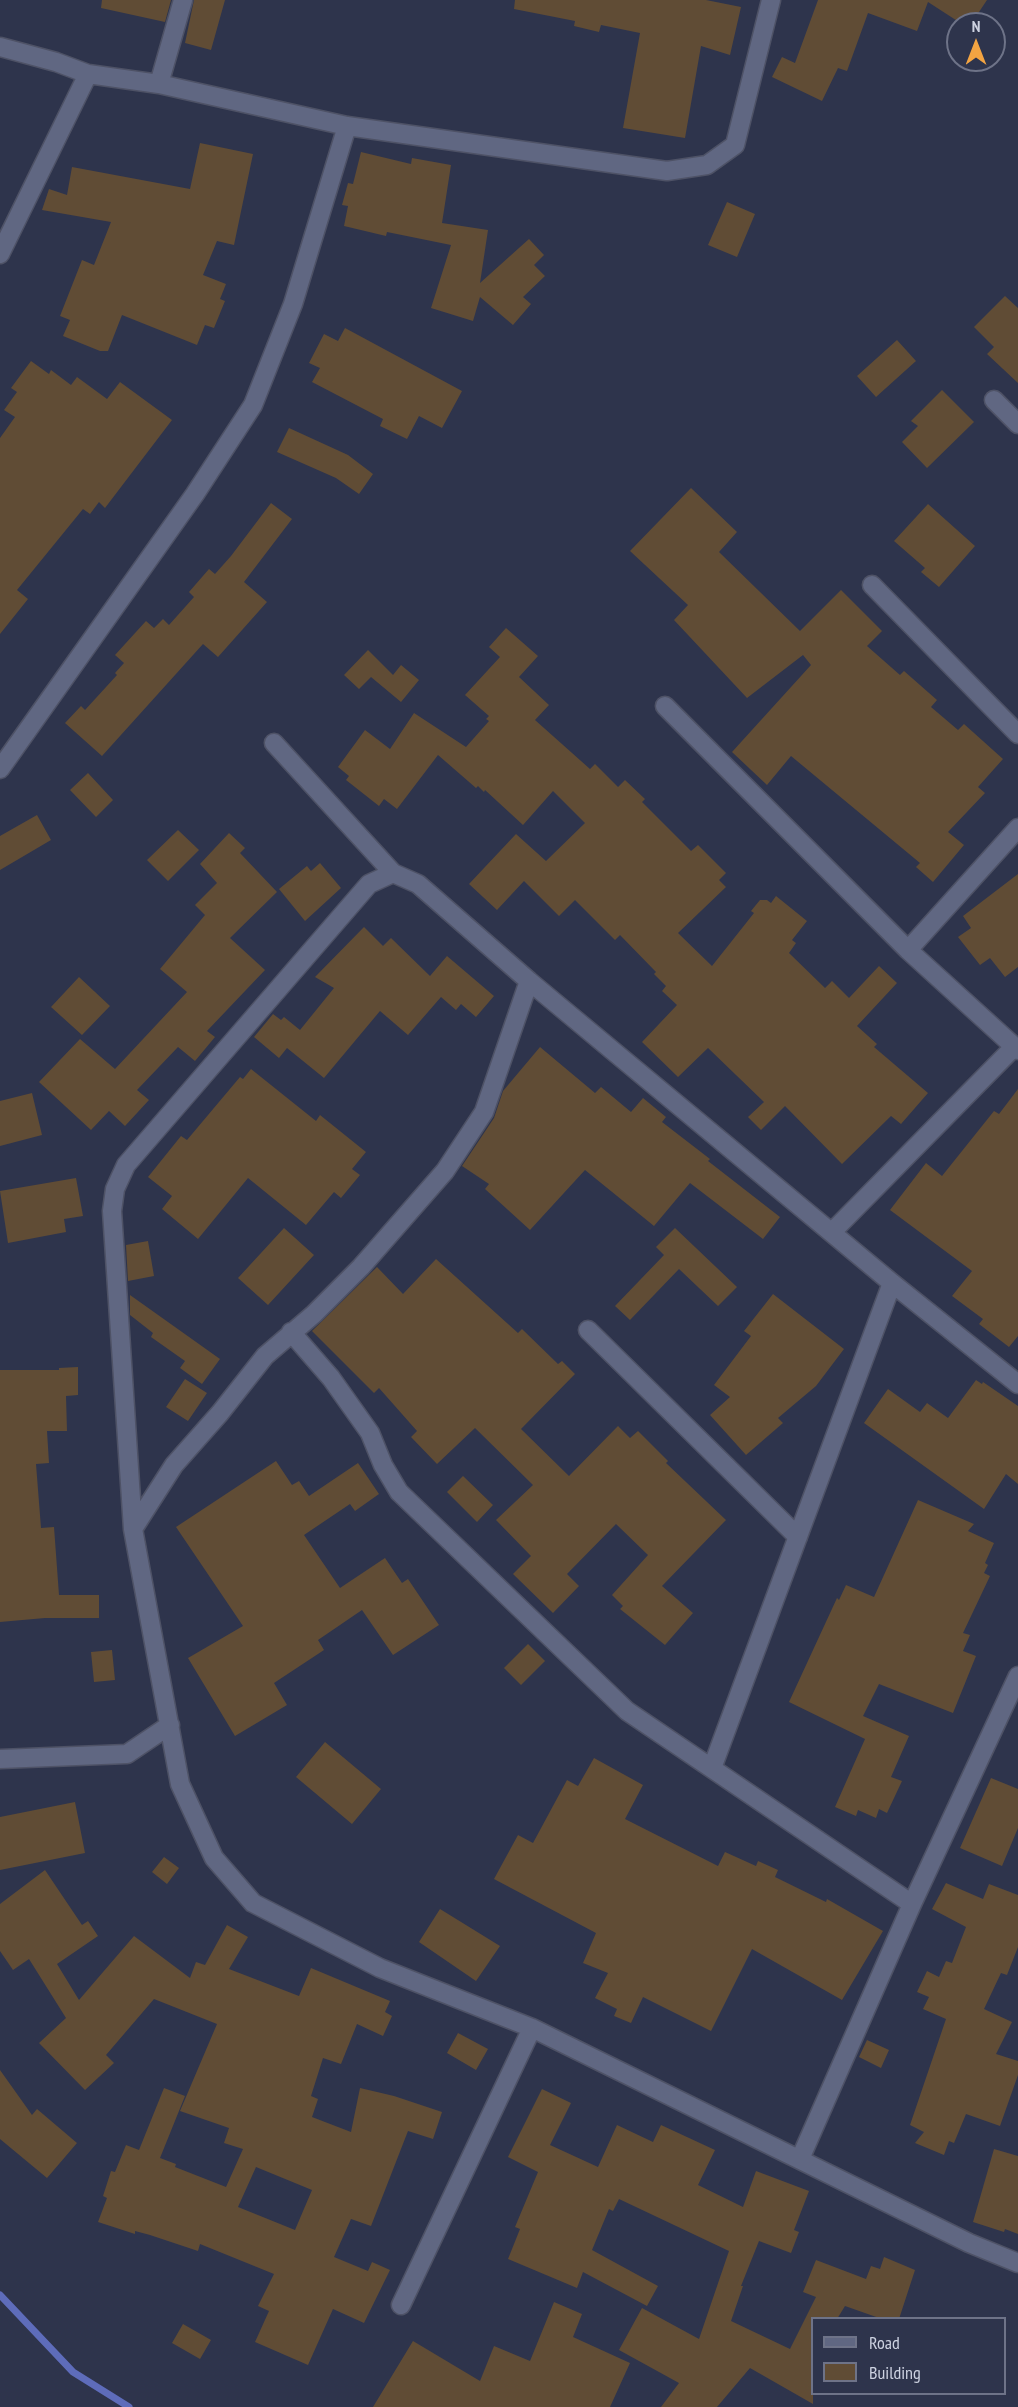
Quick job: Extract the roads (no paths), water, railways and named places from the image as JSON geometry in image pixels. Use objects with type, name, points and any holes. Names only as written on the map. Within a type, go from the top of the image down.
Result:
[{"type":"street","points":[[159,84],[183,0]]},
{"type":"street","points":[[0,47],[56,62],[88,74],[159,84],[347,126],[667,171],[707,165],[735,145],[771,0]]},
{"type":"street","points":[[0,254],[88,74]]},
{"type":"street","points":[[0,769],[195,494],[253,405],[293,304],[347,126]]},
{"type":"street","points":[[994,400],[1018,424]]},
{"type":"street","points":[[872,585],[1018,734]]},
{"type":"street","points":[[665,706],[908,950],[1016,1049],[831,1232]]},
{"type":"street","points":[[273,743],[393,873],[418,884],[529,981],[892,1283],[1018,1384]]},
{"type":"street","points":[[908,950],[1018,828]]},
{"type":"street","points":[[393,873],[369,884],[126,1165],[115,1189],[112,1211],[134,1529],[180,1784],[214,1858],[254,1904],[380,1968],[532,2028],[969,2243],[1018,2263]]},
{"type":"street","points":[[134,1529],[174,1465],[227,1405],[265,1356],[314,1314],[361,1267],[452,1161],[484,1112],[529,981]]},
{"type":"street","points":[[712,1768],[892,1283]]},
{"type":"street","points":[[588,1330],[798,1537]]},
{"type":"street","points":[[291,1332],[331,1378],[370,1433],[383,1465],[399,1492],[627,1711],[912,1904]]},
{"type":"street","points":[[800,2159],[912,1904],[1018,1676]]},
{"type":"street","points":[[0,1759],[127,1754],[170,1725]]},
{"type":"street","points":[[401,2305],[532,2028]]},
{"type":"waterway","points":[[0,2295],[73,2372],[129,2407]]}]
